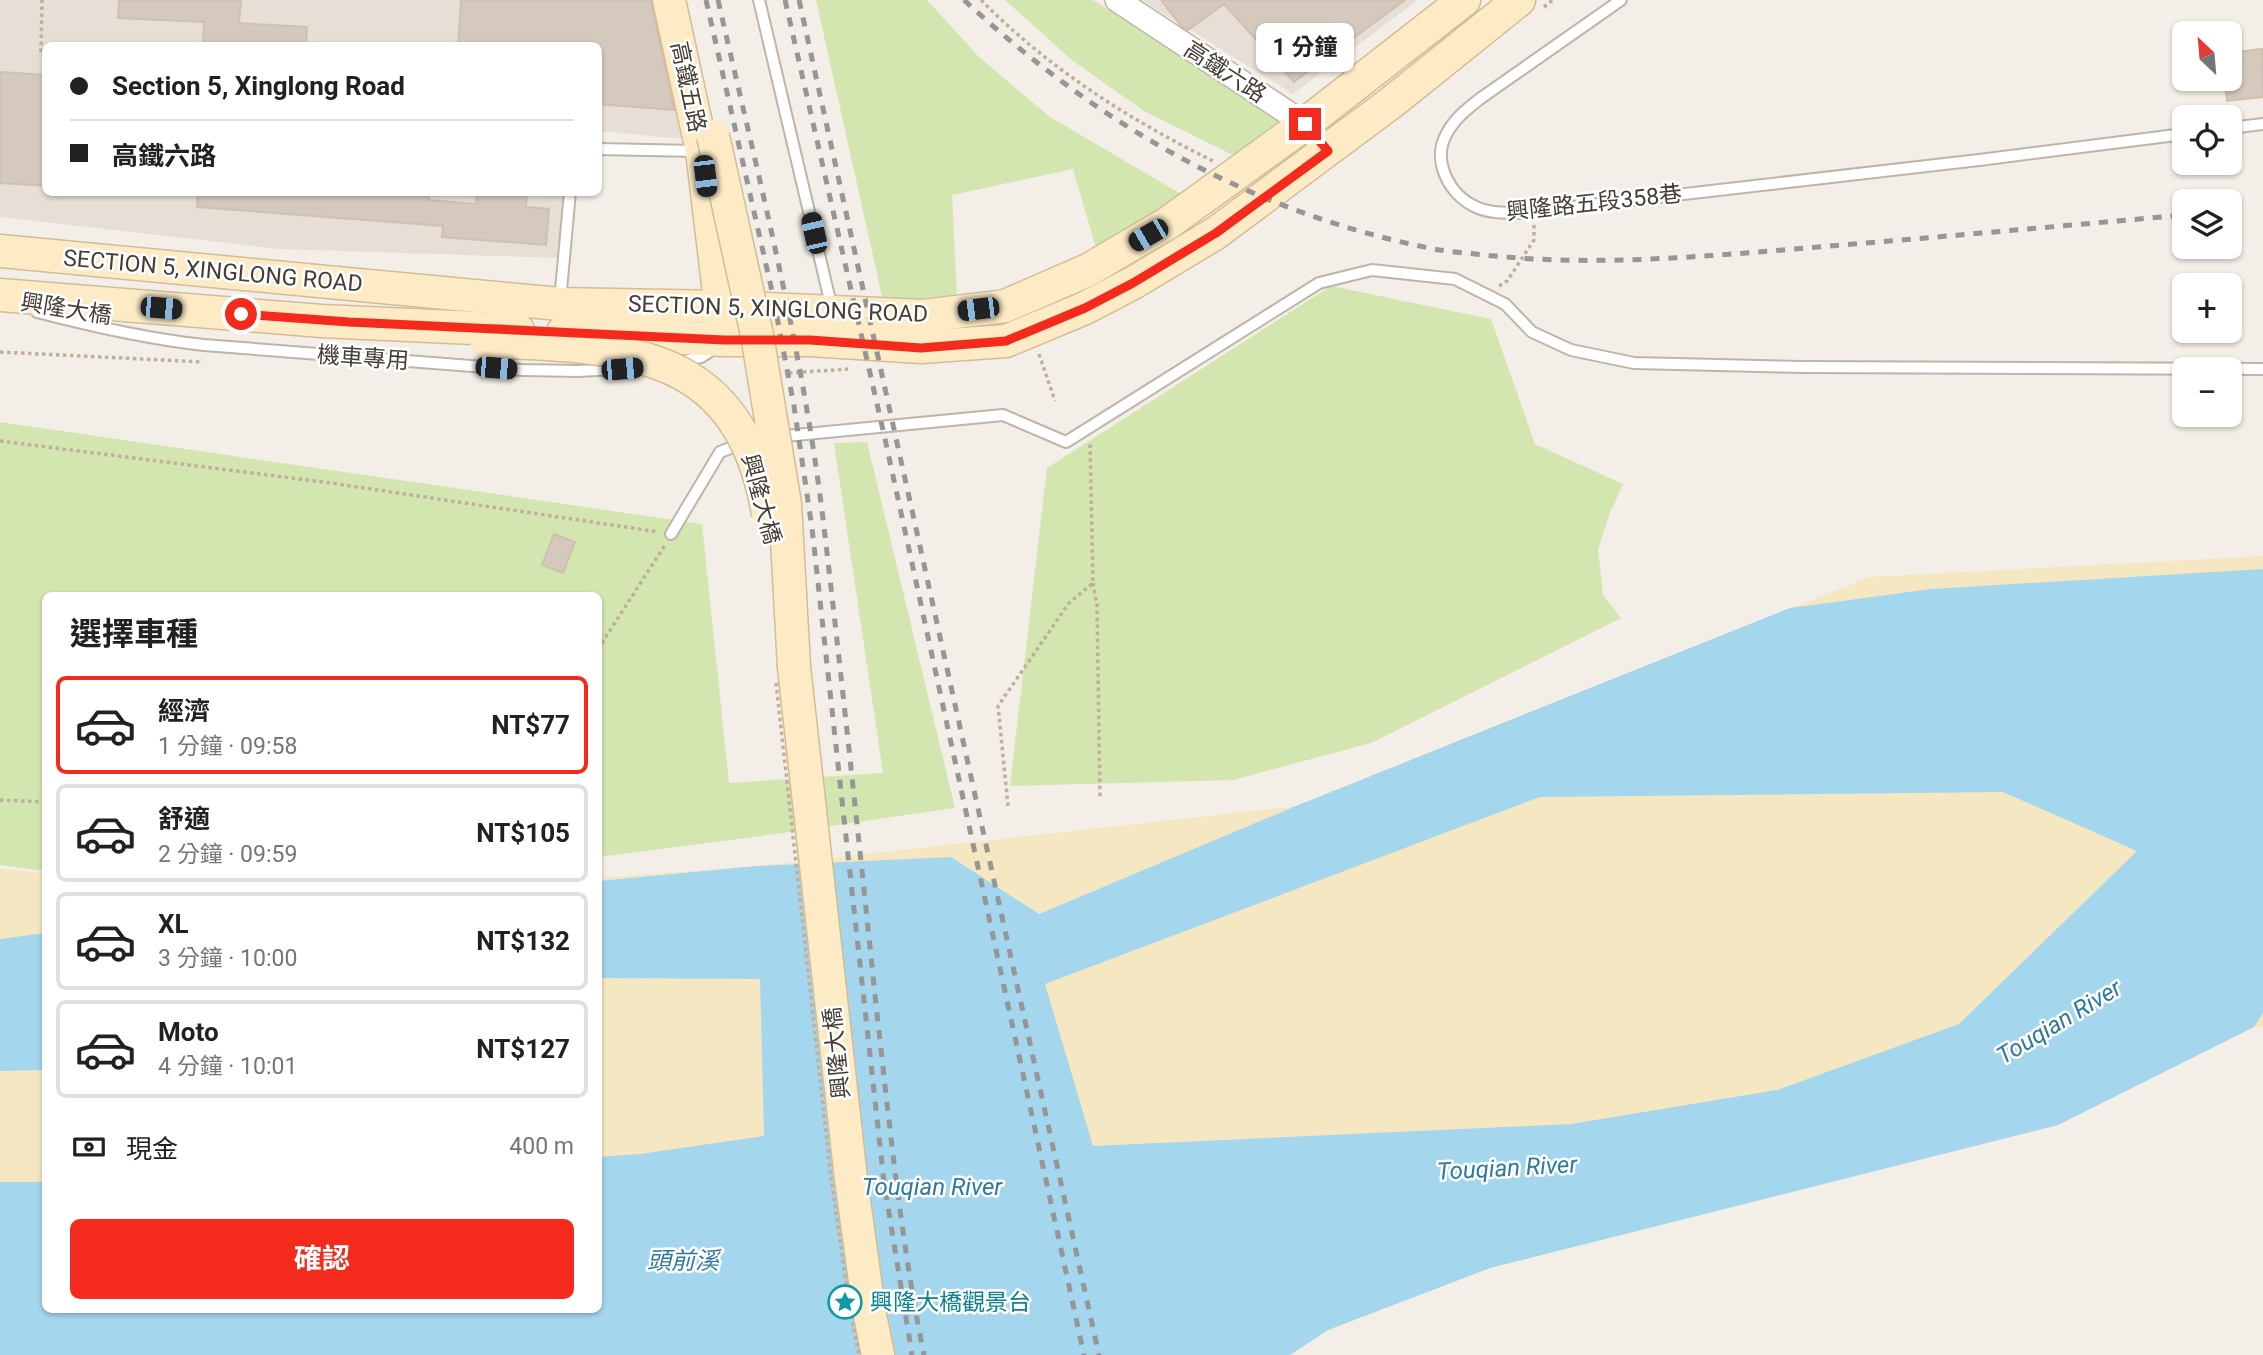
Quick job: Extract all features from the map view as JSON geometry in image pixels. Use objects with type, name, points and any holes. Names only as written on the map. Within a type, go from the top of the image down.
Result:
[{"type":"street","name":"高鐵五路","points":[[669,0],[707,143],[724,340]]},
{"type":"street","name":"興隆大橋","points":[[683,0],[707,143],[757,335],[785,504],[784,669]]},
{"type":"street","name":"高鐵六路","points":[[1116,0],[1305,124],[1328,151]]},
{"type":"street","name":"SECTION 5, XINGLONG ROAD","points":[[0,251],[560,304],[721,307],[923,316],[1005,306],[1088,270],[1168,223],[1305,124],[1464,0]]},
{"type":"street","name":"SECTION 5, XINGLONG ROAD","points":[[0,298],[322,321],[724,340],[810,340],[921,348],[1006,341],[1085,308],[1133,283],[1216,233],[1392,102],[1519,0]]},
{"type":"street","name":"興隆大橋","points":[[0,298],[165,325],[569,345],[617,350],[655,361],[684,374],[712,394],[730,415],[745,440],[758,473],[767,508],[784,669],[851,1179],[878,1355]]},
{"type":"lane","points":[[759,0],[832,312]]},
{"type":"lane","name":"興隆路五段358巷","points":[[1621,0],[1458,116],[1445,135],[1441,152],[1443,168],[1459,197],[1476,207],[1496,213],[1519,214],[2172,136]]},
{"type":"lane","points":[[2242,127],[2263,124]]},
{"type":"lane","points":[[602,149],[707,143]]},
{"type":"lane","points":[[560,304],[570,196]]},
{"type":"lane","points":[[671,534],[720,452],[756,439],[1003,415],[1066,442],[1319,283],[1372,270],[1455,279],[1505,304],[1532,332],[1571,350],[1634,363],[1802,367],[2263,369]]},
{"type":"path","points":[[41,52],[42,0]]},
{"type":"path","points":[[981,0],[1007,27],[1087,90],[1154,132],[1225,166]]},
{"type":"path","points":[[1486,295],[1507,281],[1534,240],[1535,215]]},
{"type":"path","points":[[1036,345],[1055,401]]},
{"type":"path","points":[[1090,427],[1093,583],[1097,605],[1100,799]]},
{"type":"path","points":[[0,441],[331,483],[671,534],[602,643]]},
{"type":"path","points":[[1008,806],[998,706],[1069,603],[1093,583]]},
{"type":"path","points":[[784,669],[831,1178],[859,1355]]},
{"type":"path","points":[[0,800],[42,802]]},
{"type":"shaded area","points":[[0,0],[660,0],[694,140],[602,131],[602,42],[42,42],[42,196],[563,196],[560,258],[279,249],[0,217]]},
{"type":"shaded area","points":[[1142,0],[1418,0],[1293,94]]},
{"type":"green space","points":[[816,0],[927,0],[979,57],[1050,117],[1181,194],[1097,251],[1073,169],[952,195],[957,297],[884,305]]},
{"type":"green space","points":[[1005,0],[1093,0],[1281,121],[1241,159],[1144,111],[1073,61]]},
{"type":"green space","points":[[1331,286],[1491,319],[1535,444],[1623,484],[1609,515],[1598,550],[1603,595],[1621,618],[1371,743],[1233,780],[1010,786],[1047,468]]},
{"type":"green space","points":[[0,422],[702,524],[729,783],[883,773],[834,443],[867,442],[955,808],[602,857],[602,592],[42,592],[42,871],[0,865]]},
{"type":"sand","points":[[2263,556],[2263,1027],[2254,1027],[2058,1125],[1490,1268],[1328,1330],[1290,1355],[0,1355],[0,869],[42,873],[42,1313],[602,1313],[602,878],[757,866],[1296,806],[1869,577]]},
{"type":"water","name":"Touqian River","points":[[2263,569],[2263,1013],[2254,1027],[2058,1125],[1490,1268],[1328,1330],[1290,1355],[0,1355],[0,1182],[42,1182],[42,1313],[602,1313],[602,1157],[764,1136],[760,979],[602,978],[602,881],[757,866],[951,857],[1039,914],[1296,806],[1790,608],[1931,589]],"holes":[[[2003,792],[2137,851],[1959,1024],[1777,1090],[1571,1124],[1093,1146],[1045,984],[1540,797]]]},
{"type":"water","points":[[42,933],[42,1070],[0,1071],[0,939]]},
{"type":"building","points":[[119,0],[241,0],[239,23],[307,27],[306,42],[203,42],[204,22],[118,18]]},
{"type":"building","points":[[461,0],[651,0],[674,110],[602,104],[602,42],[458,42]]},
{"type":"building","points":[[1161,0],[1405,0],[1294,82],[1224,4],[1188,30],[1181,26]]},
{"type":"building","points":[[2262,49],[2263,97],[2227,101],[2226,91],[2242,91],[2242,52]]},
{"type":"building","points":[[0,72],[42,75],[42,186],[0,183]]},
{"type":"building","points":[[198,196],[429,196],[429,200],[476,204],[477,196],[527,196],[526,207],[549,209],[546,245],[442,237],[443,226],[197,207]]},
{"type":"building","points":[[554,534],[575,542],[563,573],[542,565]]},
{"type":"railway","points":[[706,0],[772,291],[794,406],[812,528],[884,1182],[912,1355]]},
{"type":"railway","points":[[718,0],[792,328],[815,460],[902,1228],[924,1355]]},
{"type":"railway","points":[[785,0],[885,439],[1084,1355]]},
{"type":"railway","points":[[799,0],[1099,1355]]},
{"type":"railway","points":[[964,0],[1015,45],[1069,87],[1181,158],[1240,187],[1302,212],[1367,233],[1434,249],[1560,260],[1672,258],[2172,216]]},
{"type":"place","name":"興隆大橋觀景台","points":[[845,1302]]},
{"type":"route","points":[[241,314],[322,321],[724,340],[810,340],[921,348],[1006,341],[1085,308],[1133,283],[1216,233],[1328,151],[1305,124]]},
{"type":"water label","name":"頭前溪","points":[[683,1261]]}]
